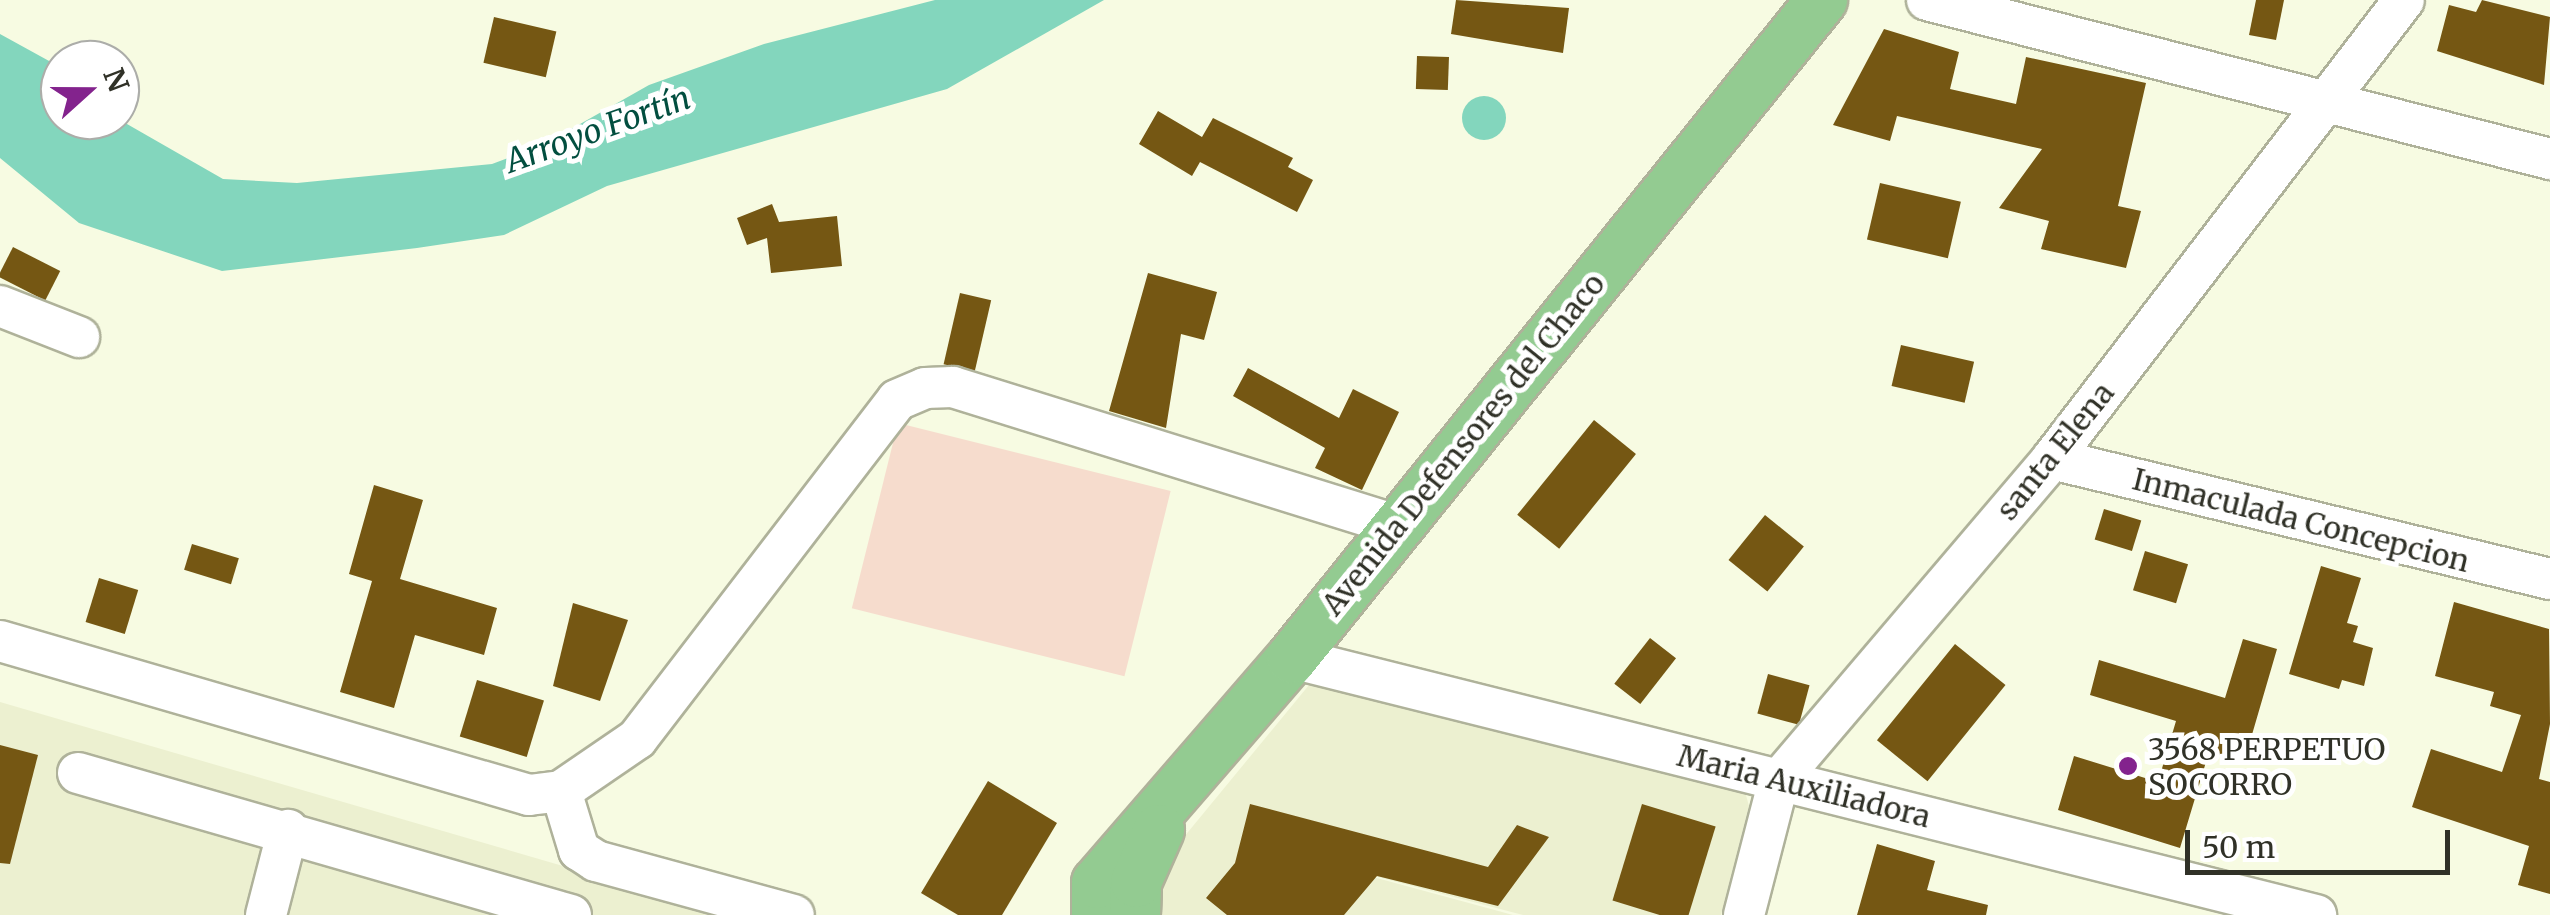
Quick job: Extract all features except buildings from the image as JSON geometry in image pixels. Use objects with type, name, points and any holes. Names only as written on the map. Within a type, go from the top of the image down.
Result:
[{"type":"main road","name":"Avenida Defensores del Chaco","points":[[1089,904],[1174,794],[1292,658],[1395,525],[1822,0]]},
{"type":"main road","points":[[1135,915],[1136,882],[1174,794]]},
{"type":"street","points":[[1927,0],[2550,159]]},
{"type":"street","name":"santa Elena","points":[[1744,915],[1779,780],[2052,459],[2404,0]]},
{"type":"street","points":[[0,306],[79,337]]},
{"type":"street","points":[[0,641],[529,794],[561,792],[636,739],[896,400],[925,388],[953,387],[1395,525]]},
{"type":"street","name":"Inmaculada Concepcion","points":[[2052,459],[2550,579]]},
{"type":"street","name":"Maria Auxiliadora","points":[[1292,658],[2316,915]]},
{"type":"street","points":[[78,773],[288,830],[491,903],[571,915]]},
{"type":"street","points":[[561,792],[579,850],[596,861],[794,915]]},
{"type":"street","points":[[266,915],[288,830]]},
{"type":"shaded area","points":[[898,423],[1171,491],[1124,676],[852,608]]},
{"type":"shaded area","points":[[1309,685],[1744,788],[1749,806],[1721,915],[1523,915],[1252,844],[1513,915],[1154,915],[1165,860]]},
{"type":"shaded area","points":[[0,702],[731,915],[0,915]]},
{"type":"water","name":"Arroyo Fortín","points":[[935,0],[1104,0],[947,89],[607,186],[504,235],[417,248],[222,271],[79,223],[0,158],[0,34],[40,56],[40,140],[140,140],[140,131],[223,179],[297,183],[492,164],[543,145],[649,85],[764,44]]},
{"type":"water","points":[[1484,96],[1500,102],[1506,118],[1500,134],[1484,140],[1468,134],[1462,118],[1468,102]]},
{"type":"place","name":"3568 PERPETUO SOCORRO","points":[[2128,766]]}]
